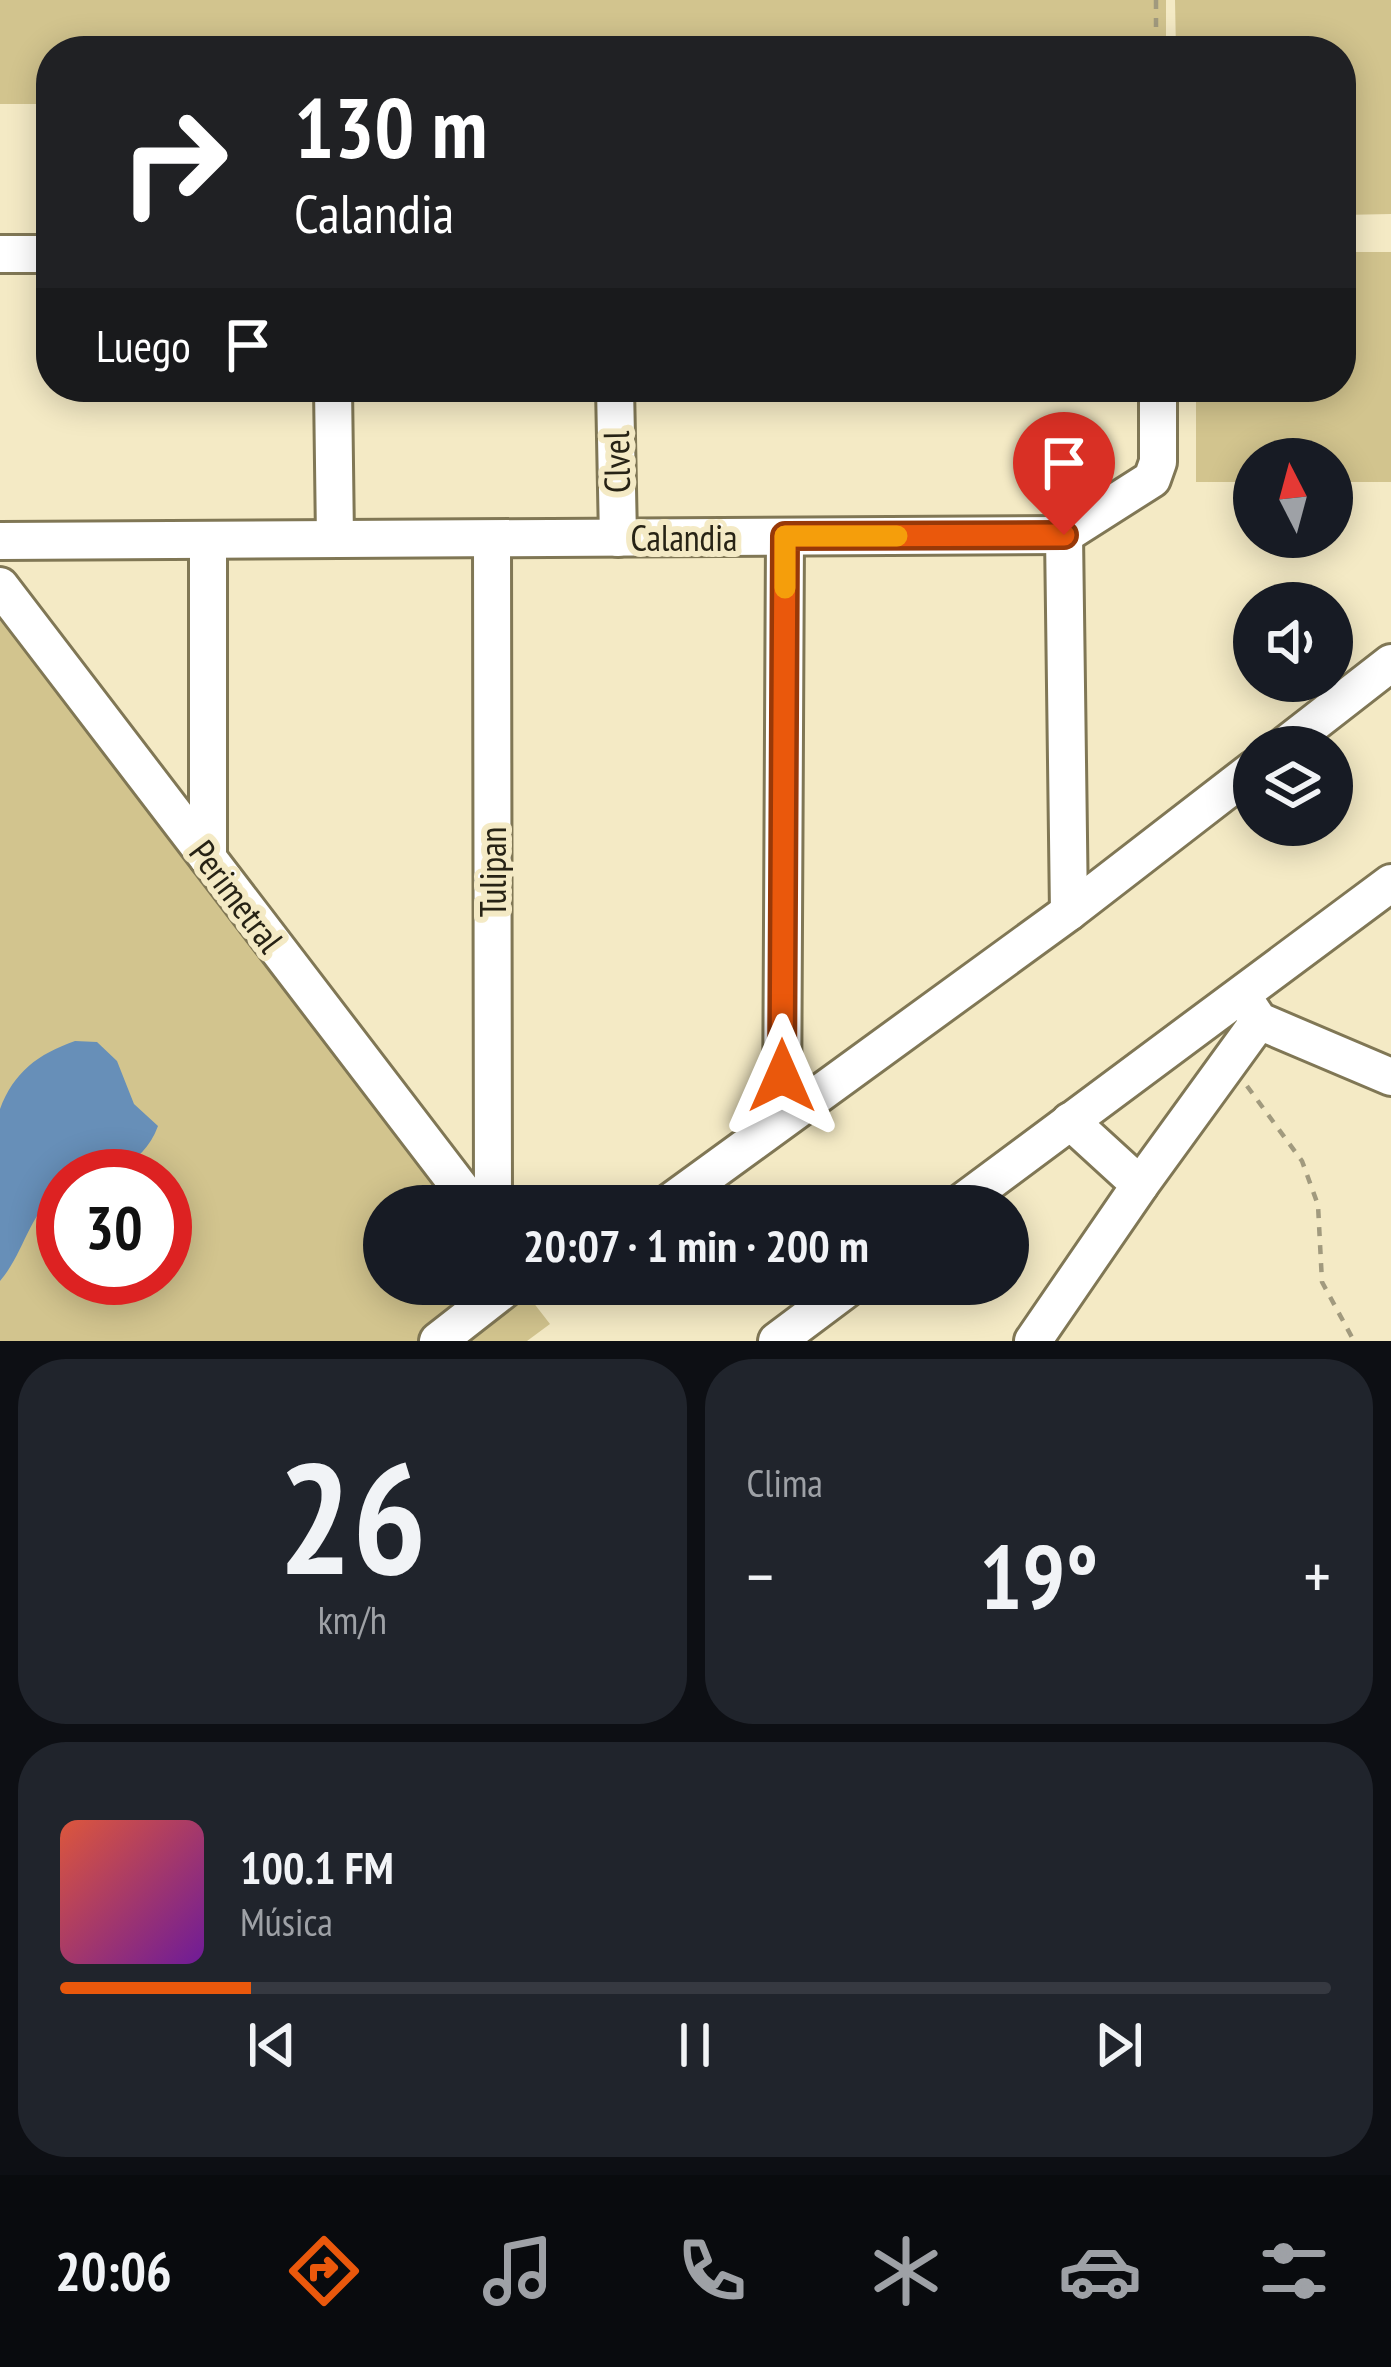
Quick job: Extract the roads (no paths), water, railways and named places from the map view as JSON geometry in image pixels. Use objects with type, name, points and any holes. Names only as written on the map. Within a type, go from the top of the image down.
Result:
[{"type":"street","points":[[0,254],[36,254]]},
{"type":"street","points":[[333,402],[335,539]]},
{"type":"street","name":"Clvel","points":[[615,402],[618,538]]},
{"type":"street","points":[[1069,912],[1064,535],[1152,479],[1158,462],[1158,402]]},
{"type":"street","name":"Calandia","points":[[0,542],[1064,535]]},
{"type":"street","points":[[782,1120],[785,536]]},
{"type":"street","name":"Tulipan","points":[[492,539],[493,1185]]},
{"type":"street","points":[[208,540],[208,858]]},
{"type":"street","name":"Perimetral","points":[[0,586],[458,1185]]},
{"type":"street","points":[[1309,726],[1391,663]]},
{"type":"street","points":[[694,1185],[1069,912],[1233,785]]},
{"type":"street","points":[[985,1185],[1070,1121],[1250,1008],[1391,883]]},
{"type":"street","points":[[1033,1341],[1229,1063],[1250,1008]]},
{"type":"street","points":[[1250,1008],[1391,1077]]},
{"type":"street","points":[[1070,1121],[1140,1185]]},
{"type":"street","points":[[437,1341],[484,1305]]},
{"type":"street","points":[[777,1341],[825,1305]]},
{"type":"water","points":[[75,1041],[97,1042],[117,1061],[134,1104],[158,1126],[144,1149],[36,1149],[36,1218],[0,1281],[0,1109],[12,1085],[50,1052]]}]
